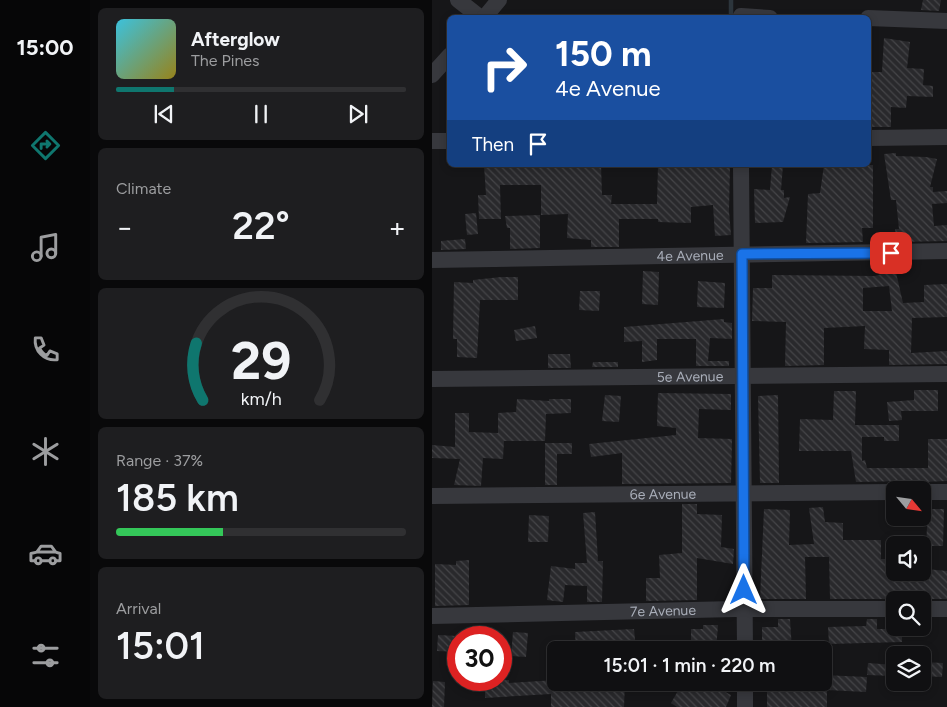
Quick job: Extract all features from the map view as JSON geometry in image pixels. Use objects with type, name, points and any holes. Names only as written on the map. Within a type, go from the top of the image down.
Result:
[{"type":"street","points":[[458,0],[478,15]]},
{"type":"street","points":[[485,15],[499,0]]},
{"type":"street","points":[[871,18],[946,21]]},
{"type":"street","points":[[432,75],[447,58]]},
{"type":"street","points":[[871,138],[946,137]]},
{"type":"street","points":[[432,142],[447,141]]},
{"type":"street","points":[[741,167],[738,254],[738,377],[740,609],[744,641]]},
{"type":"street","name":"4e Avenue","points":[[432,260],[946,251]]},
{"type":"street","name":"5e Avenue","points":[[432,379],[946,374]]},
{"type":"street","name":"6e Avenue","points":[[432,496],[886,492]]},
{"type":"street","points":[[931,492],[946,492]]},
{"type":"street","name":"7e Avenue","points":[[432,616],[740,609],[886,609]]},
{"type":"street","points":[[931,609],[946,609]]},
{"type":"street","points":[[745,691],[745,707]]},
{"type":"building","points":[[923,0],[941,0],[939,11],[921,10]]},
{"type":"building","points":[[884,38],[910,42],[907,68],[924,69],[923,85],[933,86],[933,97],[907,96],[906,108],[891,107],[891,127],[871,127],[871,72],[882,72]]},
{"type":"building","points":[[896,153],[896,156],[937,159],[930,187],[933,187],[933,192],[947,191],[947,203],[932,204],[934,226],[947,225],[947,241],[897,242],[895,229],[899,229],[896,200],[891,200],[884,154]]},
{"type":"building","points":[[873,165],[873,228],[862,228],[863,242],[806,243],[808,194],[820,193],[824,167],[871,167]]},
{"type":"building","points":[[484,167],[601,167],[602,195],[612,195],[611,204],[657,204],[658,167],[730,167],[729,211],[731,235],[715,236],[713,205],[691,207],[691,223],[658,222],[658,219],[619,219],[619,247],[591,247],[591,240],[567,238],[568,214],[541,215],[541,185],[500,185],[501,219],[479,219],[478,195],[486,195]]},
{"type":"building","points":[[772,167],[783,167],[781,190],[784,190],[784,198],[790,197],[783,222],[755,223],[754,189],[770,190]]},
{"type":"building","points":[[476,213],[478,234],[467,235],[465,214]]},
{"type":"building","points":[[540,215],[540,248],[510,249],[510,228],[507,228],[505,216]]},
{"type":"building","points":[[465,239],[466,249],[441,250],[441,241]]},
{"type":"building","points":[[895,268],[903,303],[924,302],[924,285],[947,284],[947,317],[912,318],[911,353],[947,351],[947,364],[889,365],[889,350],[864,349],[865,326],[824,328],[824,365],[785,366],[786,322],[752,321],[753,288],[772,288],[772,275],[875,276],[888,272],[888,269]],"holes":[[[889,286],[892,311],[863,311],[863,288]]]},
{"type":"building","points":[[643,271],[659,272],[658,305],[642,304]]},
{"type":"building","points":[[518,277],[518,300],[480,300],[477,358],[457,357],[457,339],[453,339],[454,282],[473,283],[473,280]]},
{"type":"building","points":[[698,281],[725,283],[724,308],[697,307]]},
{"type":"building","points":[[580,291],[600,291],[599,311],[579,310]]},
{"type":"building","points":[[724,319],[724,322],[732,323],[732,339],[710,338],[708,361],[729,361],[729,366],[696,366],[696,339],[657,339],[657,360],[642,362],[642,341],[624,342],[624,327]]},
{"type":"building","points":[[535,326],[537,338],[516,341],[514,330]]},
{"type":"building","points":[[548,354],[570,354],[571,368],[548,368]]},
{"type":"building","points":[[593,362],[618,362],[618,367],[592,367]]},
{"type":"building","points":[[914,390],[938,390],[938,411],[901,411],[902,420],[889,421],[887,402],[914,400]]},
{"type":"building","points":[[834,391],[856,391],[855,425],[899,425],[899,441],[884,441],[884,437],[862,437],[862,461],[865,460],[867,468],[928,468],[928,439],[947,439],[947,481],[856,482],[851,451],[799,451],[800,419],[833,420]]},
{"type":"building","points":[[658,393],[731,394],[731,410],[699,409],[698,438],[732,439],[731,483],[622,484],[622,453],[591,457],[589,444],[676,435],[676,428],[657,426]]},
{"type":"building","points":[[605,395],[621,396],[619,422],[602,421]]},
{"type":"building","points":[[778,395],[779,483],[760,483],[758,396]]},
{"type":"building","points":[[517,399],[549,401],[549,399],[571,399],[571,413],[546,414],[545,441],[504,441],[503,459],[483,458],[481,486],[454,485],[460,459],[432,458],[432,445],[455,447],[455,413],[469,413],[469,432],[498,433],[498,413],[516,412]]},
{"type":"building","points":[[545,443],[572,443],[572,454],[557,454],[557,485],[545,485]]},
{"type":"building","points":[[682,504],[697,504],[697,514],[722,515],[721,547],[734,549],[733,564],[697,558],[697,600],[646,601],[646,578],[660,578],[659,555],[682,553]]},
{"type":"building","points":[[823,507],[825,522],[843,523],[843,540],[881,540],[881,559],[886,559],[886,581],[931,581],[931,569],[947,571],[947,599],[931,599],[931,591],[886,591],[886,599],[830,599],[829,557],[805,557],[806,599],[760,599],[764,509],[790,510],[789,545],[814,544],[809,508]]},
{"type":"building","points":[[931,509],[944,509],[943,546],[931,546],[931,536],[927,536],[927,526],[931,526]]},
{"type":"building","points":[[595,512],[598,561],[603,561],[602,602],[587,602],[587,586],[565,585],[563,602],[547,600],[551,566],[575,569],[575,563],[587,563],[583,513]]},
{"type":"building","points":[[529,515],[549,516],[548,542],[528,542]]},
{"type":"building","points":[[469,560],[469,605],[435,606],[435,564],[456,565],[456,561]]},
{"type":"building","points":[[778,619],[790,619],[791,641],[762,641],[762,627],[778,627]]},
{"type":"building","points":[[867,619],[877,619],[877,629],[886,629],[886,636],[902,636],[902,642],[832,644],[832,641],[829,641],[828,627],[866,626]]},
{"type":"building","points":[[703,625],[718,625],[717,641],[691,641],[691,629],[703,629]]},
{"type":"building","points":[[634,629],[635,641],[576,641],[575,632]]},
{"type":"building","points":[[513,632],[528,633],[526,657],[512,656]]},
{"type":"building","points":[[438,635],[447,635],[447,651],[437,651]]},
{"type":"building","points":[[931,662],[943,663],[942,677],[931,676]]},
{"type":"building","points":[[868,663],[886,664],[886,676],[867,675]]},
{"type":"building","points":[[832,675],[867,677],[866,692],[832,690]]},
{"type":"building","points":[[433,681],[445,682],[444,707],[432,707]]},
{"type":"building","points":[[547,681],[547,691],[625,691],[624,707],[551,707],[551,694],[485,698],[485,691],[512,691],[512,683]]},
{"type":"building","points":[[678,691],[724,691],[731,695],[726,707],[677,707],[671,703]]},
{"type":"building","points":[[767,691],[827,691],[827,707],[767,707]]},
{"type":"waterway","points":[[731,0],[731,15]]},
{"type":"route","points":[[744,590],[742,254],[891,253]]}]
